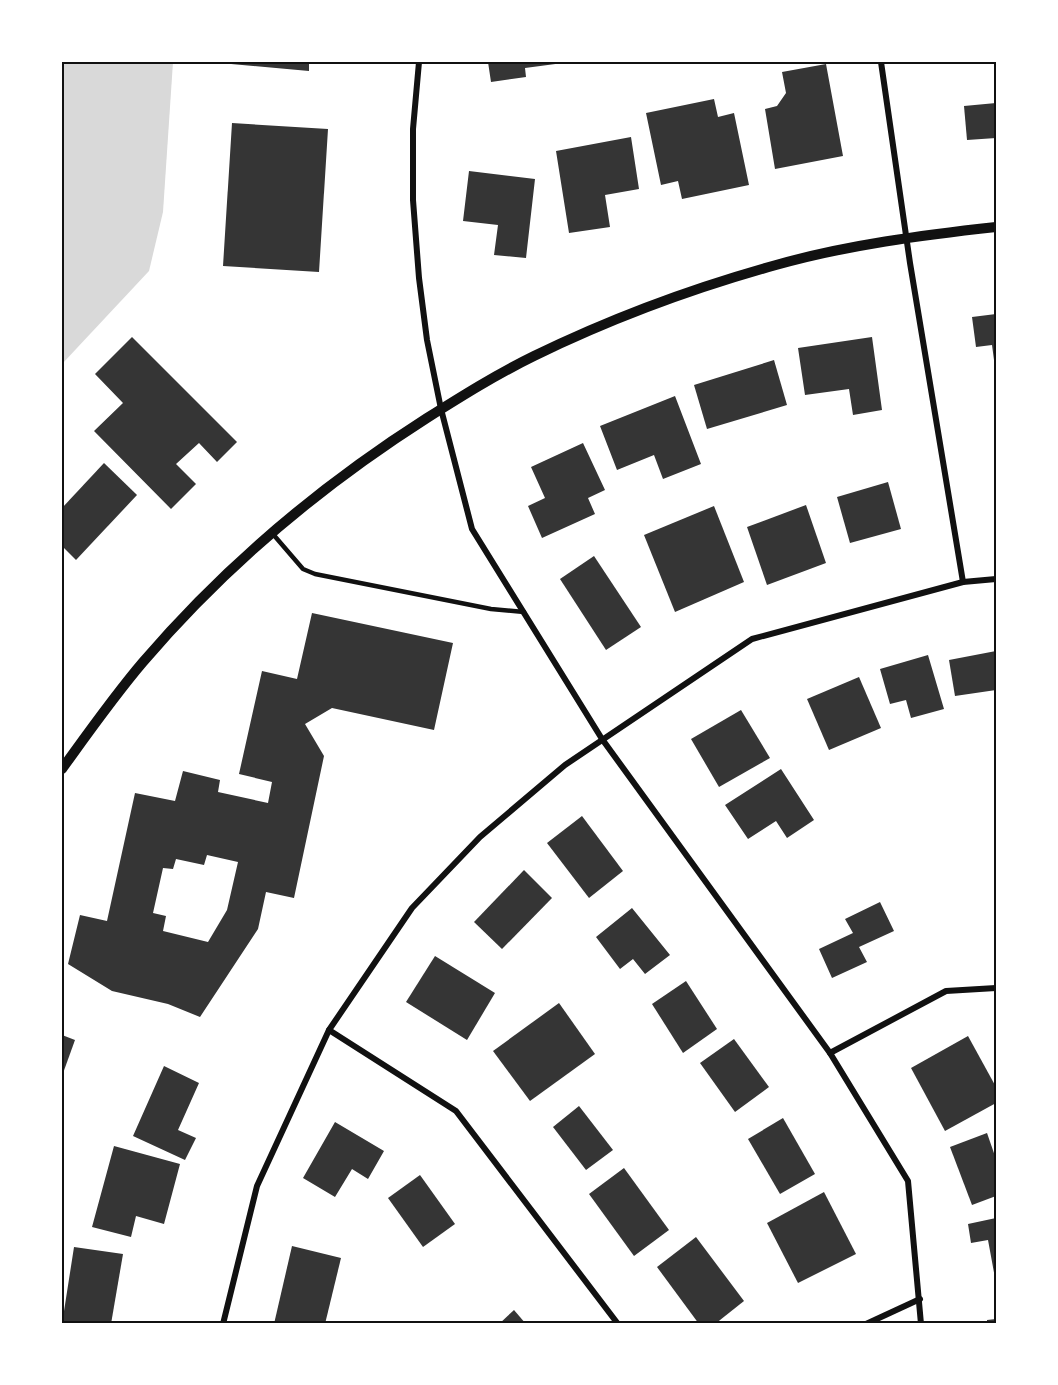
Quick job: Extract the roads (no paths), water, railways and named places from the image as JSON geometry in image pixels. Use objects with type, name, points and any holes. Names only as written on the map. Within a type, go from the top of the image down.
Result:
[{"type":"street","points":[[419,62],[413,129],[413,200],[427,340],[441,409],[472,529],[602,739],[830,1053],[908,1181],[921,1323]]},
{"type":"street","points":[[881,62],[963,582]]},
{"type":"street","points":[[62,769],[142,662],[223,577],[341,476],[484,382],[585,332],[660,302],[776,265],[835,251],[908,238],[996,226]]},
{"type":"street","points":[[223,1323],[257,1186],[329,1030],[412,908],[480,837],[565,765],[752,639],[963,582],[996,579]]},
{"type":"street","points":[[830,1053],[946,991],[996,988]]},
{"type":"street","points":[[329,1030],[456,1111],[618,1323]]},
{"type":"street","points":[[866,1323],[920,1299]]},
{"type":"lane","points":[[272,533],[303,569],[315,574],[491,609],[524,612]]}]
